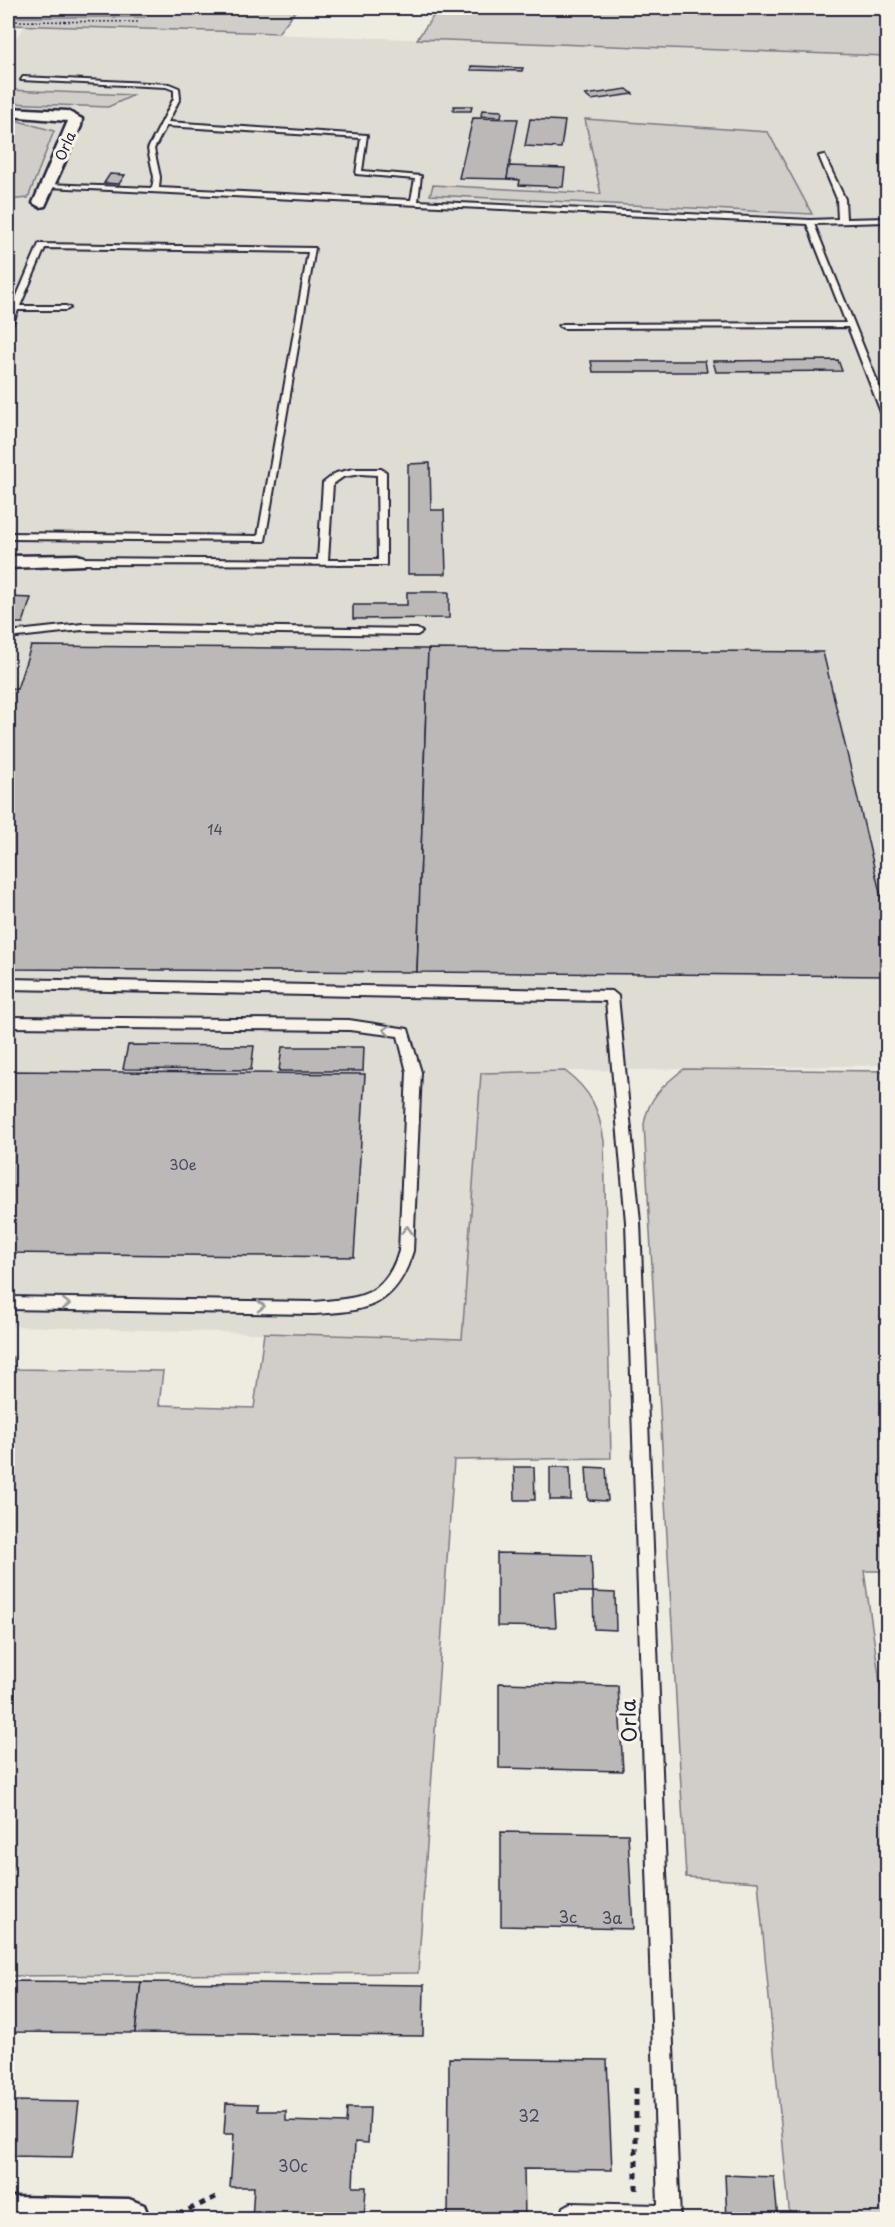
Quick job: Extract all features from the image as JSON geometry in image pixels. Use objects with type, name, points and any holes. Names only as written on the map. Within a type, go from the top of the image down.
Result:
[{"type":"street","name":"Orla","points":[[8,112],[67,115],[75,120],[40,203]]},
{"type":"street","points":[[8,562],[77,561]]},
{"type":"street","points":[[8,2218],[129,2220]]},
{"type":"lane","points":[[22,79],[167,85],[177,89],[177,98],[151,148],[157,177],[155,190]]},
{"type":"lane","points":[[163,124],[365,136],[358,173],[419,177],[414,204]]},
{"type":"lane","points":[[822,156],[841,200],[842,221]]},
{"type":"lane","points":[[48,185],[810,222],[888,220]]},
{"type":"lane","points":[[810,222],[888,420]]},
{"type":"lane","points":[[8,325],[42,246],[312,250],[262,539],[8,537]]},
{"type":"lane","points":[[15,308],[66,308]]},
{"type":"lane","points":[[562,326],[850,325]]},
{"type":"lane","points":[[77,561],[383,563],[381,472],[345,473],[328,483],[323,562]]},
{"type":"lane","points":[[8,635],[82,627],[417,632]]},
{"type":"lane","name":"Orla","points":[[8,984],[612,996],[633,1222],[669,2218]]},
{"type":"lane","points":[[8,1022],[349,1025],[404,1032],[414,1072],[406,1251],[403,1268],[395,1283],[379,1296],[359,1303],[314,1308],[8,1303]]},
{"type":"lane","points":[[571,2220],[571,2214],[669,2218]]},
{"type":"path","points":[[8,21],[139,22]]},
{"type":"path","points":[[167,2220],[218,2196]]},
{"type":"shaded area","points":[[154,8],[298,8],[278,33],[8,25],[8,17],[145,17]]},
{"type":"shaded area","points":[[439,8],[887,8],[887,56],[417,39]]},
{"type":"shaded area","points":[[28,23],[887,56],[887,1065],[481,1073],[463,1339],[8,1326],[8,47]]},
{"type":"shaded area","points":[[8,90],[134,95],[108,107],[8,103]]},
{"type":"shaded area","points":[[8,118],[54,131],[28,198],[8,200]]},
{"type":"shaded area","points":[[585,119],[768,132],[812,214],[430,195],[433,185],[601,194]]},
{"type":"shaded area","points":[[684,1069],[887,1071],[888,1571],[864,1571],[888,1738],[887,2219],[790,2219],[758,1882],[686,1877],[644,1124],[649,1107],[658,1092]]},
{"type":"shaded area","points":[[565,1071],[582,1086],[593,1102],[600,1120],[604,1141],[611,1458],[454,1460],[418,1973],[8,1976],[8,1357],[14,1357],[12,1369],[163,1371],[159,1405],[254,1408],[264,1333],[462,1339],[481,1073]]},
{"type":"building","points":[[471,66],[523,68],[522,71],[471,70]]},
{"type":"building","points":[[627,89],[633,94],[591,100],[585,95]]},
{"type":"building","points":[[454,106],[472,106],[471,111],[453,111]]},
{"type":"building","points":[[482,110],[502,111],[501,117],[481,116]]},
{"type":"building","points":[[473,118],[518,119],[507,179],[459,178]]},
{"type":"building","points":[[530,119],[565,121],[561,148],[525,146]]},
{"type":"building","points":[[509,166],[565,168],[563,187],[519,185],[520,180],[507,179]]},
{"type":"building","points":[[110,174],[125,175],[119,184],[104,183]]},
{"type":"building","points":[[838,360],[842,371],[716,372],[713,361]]},
{"type":"building","points":[[591,361],[705,361],[707,372],[593,372]]},
{"type":"building","points":[[430,463],[431,510],[444,510],[446,574],[408,574],[408,464]]},
{"type":"building","points":[[407,592],[449,592],[449,618],[353,619],[353,605],[407,605]]},
{"type":"building","points":[[8,597],[31,598],[23,623],[8,623]]},
{"type":"building","points":[[31,646],[428,649],[417,972],[8,969],[8,689],[17,689]]},
{"type":"building","points":[[428,649],[823,652],[888,926],[888,976],[417,972]]},
{"type":"building","points":[[128,1045],[254,1046],[251,1070],[123,1069]]},
{"type":"building","points":[[282,1047],[364,1047],[363,1071],[279,1071]]},
{"type":"building","points":[[8,1071],[365,1074],[354,1257],[8,1253]]},
{"type":"building","points":[[514,1467],[534,1467],[535,1500],[515,1500]]},
{"type":"building","points":[[550,1467],[570,1467],[571,1500],[550,1500]]},
{"type":"building","points":[[586,1467],[606,1468],[608,1501],[588,1500]]},
{"type":"building","points":[[497,1553],[591,1555],[593,1592],[554,1592],[556,1627],[497,1626]]},
{"type":"building","points":[[593,1592],[615,1593],[616,1630],[594,1629]]},
{"type":"building","points":[[499,1683],[618,1686],[623,1771],[499,1768]]},
{"type":"building","points":[[501,1832],[628,1834],[633,1929],[501,1926]]},
{"type":"building","points":[[8,1981],[141,1982],[135,2033],[8,2032]]},
{"type":"building","points":[[141,1982],[424,1985],[423,2036],[135,2033]]},
{"type":"building","points":[[449,2058],[607,2060],[612,2170],[524,2169],[525,2220],[448,2220]]},
{"type":"building","points":[[8,2101],[79,2102],[72,2157],[8,2156]]},
{"type":"building","points":[[226,2103],[258,2104],[258,2111],[286,2111],[286,2121],[346,2123],[347,2108],[370,2108],[368,2143],[355,2142],[353,2187],[366,2187],[364,2220],[252,2220],[254,2187],[230,2187],[234,2134],[224,2134]]},
{"type":"building","points":[[725,2175],[774,2177],[778,2220],[727,2220]]}]
